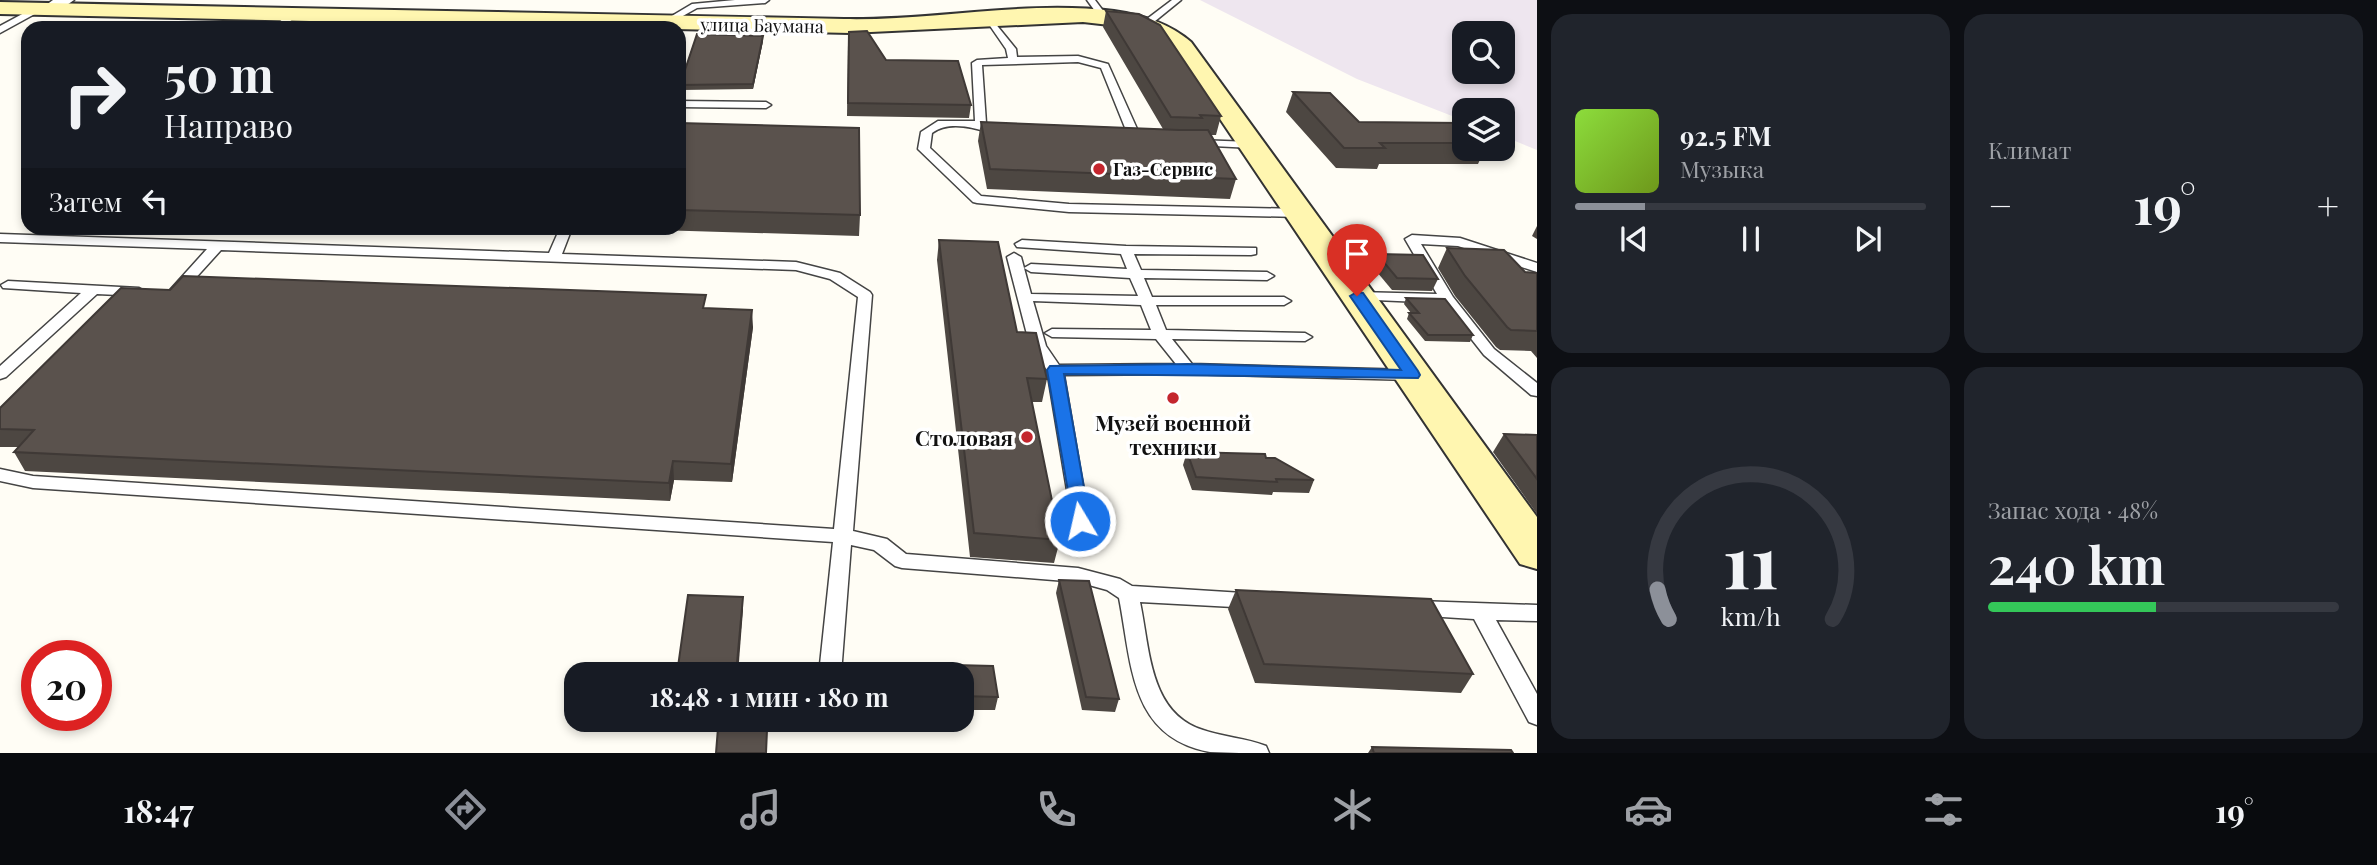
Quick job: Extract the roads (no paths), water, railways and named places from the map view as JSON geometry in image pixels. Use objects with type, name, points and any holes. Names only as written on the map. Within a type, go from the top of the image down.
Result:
[{"type":"main road","name":"улица Баумана","points":[[0,8],[52,6],[529,21]]},
{"type":"main road","name":"улица Баумана","points":[[686,21],[756,10],[850,26],[1067,15],[1097,8],[1146,23]]},
{"type":"main road","points":[[1146,23],[1163,30],[1184,47],[1537,552]]},
{"type":"lane","points":[[1146,23],[1177,0]]},
{"type":"lane","points":[[0,30],[52,6]]},
{"type":"lane","points":[[670,21],[695,6],[756,10]]},
{"type":"lane","points":[[286,21],[295,14]]},
{"type":"lane","points":[[990,20],[1011,49],[1013,60]]},
{"type":"lane","points":[[981,124],[978,63],[1078,59],[1105,66],[1136,140]]},
{"type":"lane","points":[[686,103],[766,105]]},
{"type":"lane","points":[[1004,135],[981,124],[938,124],[927,132],[924,149],[977,199],[1069,208],[1299,212]]},
{"type":"lane","points":[[1123,140],[1149,141]]},
{"type":"lane","points":[[1186,143],[1252,145]]},
{"type":"lane","points":[[555,255],[563,235]]},
{"type":"lane","points":[[0,238],[555,255],[796,266],[835,276],[865,295],[831,662]]},
{"type":"lane","points":[[1537,268],[1460,242],[1412,239],[1447,299],[1489,352],[1537,391]]},
{"type":"lane","points":[[8,285],[174,293],[218,245]]},
{"type":"lane","points":[[1080,521],[1055,370],[1038,345],[1018,250],[1251,251]]},
{"type":"lane","points":[[1126,250],[1161,335],[1188,369]]},
{"type":"lane","points":[[1031,268],[1135,274],[1267,275]]},
{"type":"lane","points":[[0,374],[92,291]]},
{"type":"lane","points":[[1357,296],[1447,299]]},
{"type":"lane","points":[[1035,297],[1147,301],[1284,301]]},
{"type":"lane","points":[[1052,333],[1305,337]]},
{"type":"lane","points":[[1055,370],[1188,369],[1412,375]]},
{"type":"lane","points":[[0,475],[47,483],[842,536],[880,544],[902,561],[1078,575],[1113,584],[1128,594],[1278,601]]},
{"type":"lane","points":[[1128,594],[1149,698],[1166,722],[1196,738],[1258,753]]},
{"type":"lane","points":[[1400,608],[1537,613]]},
{"type":"lane","points":[[1482,612],[1537,715]]},
{"type":"place","name":"Газ-Сервис","points":[[1099,169]]},
{"type":"place","name":"Музей военной техники","points":[[1173,398]]},
{"type":"place","name":"Столовая","points":[[1027,437]]}]
